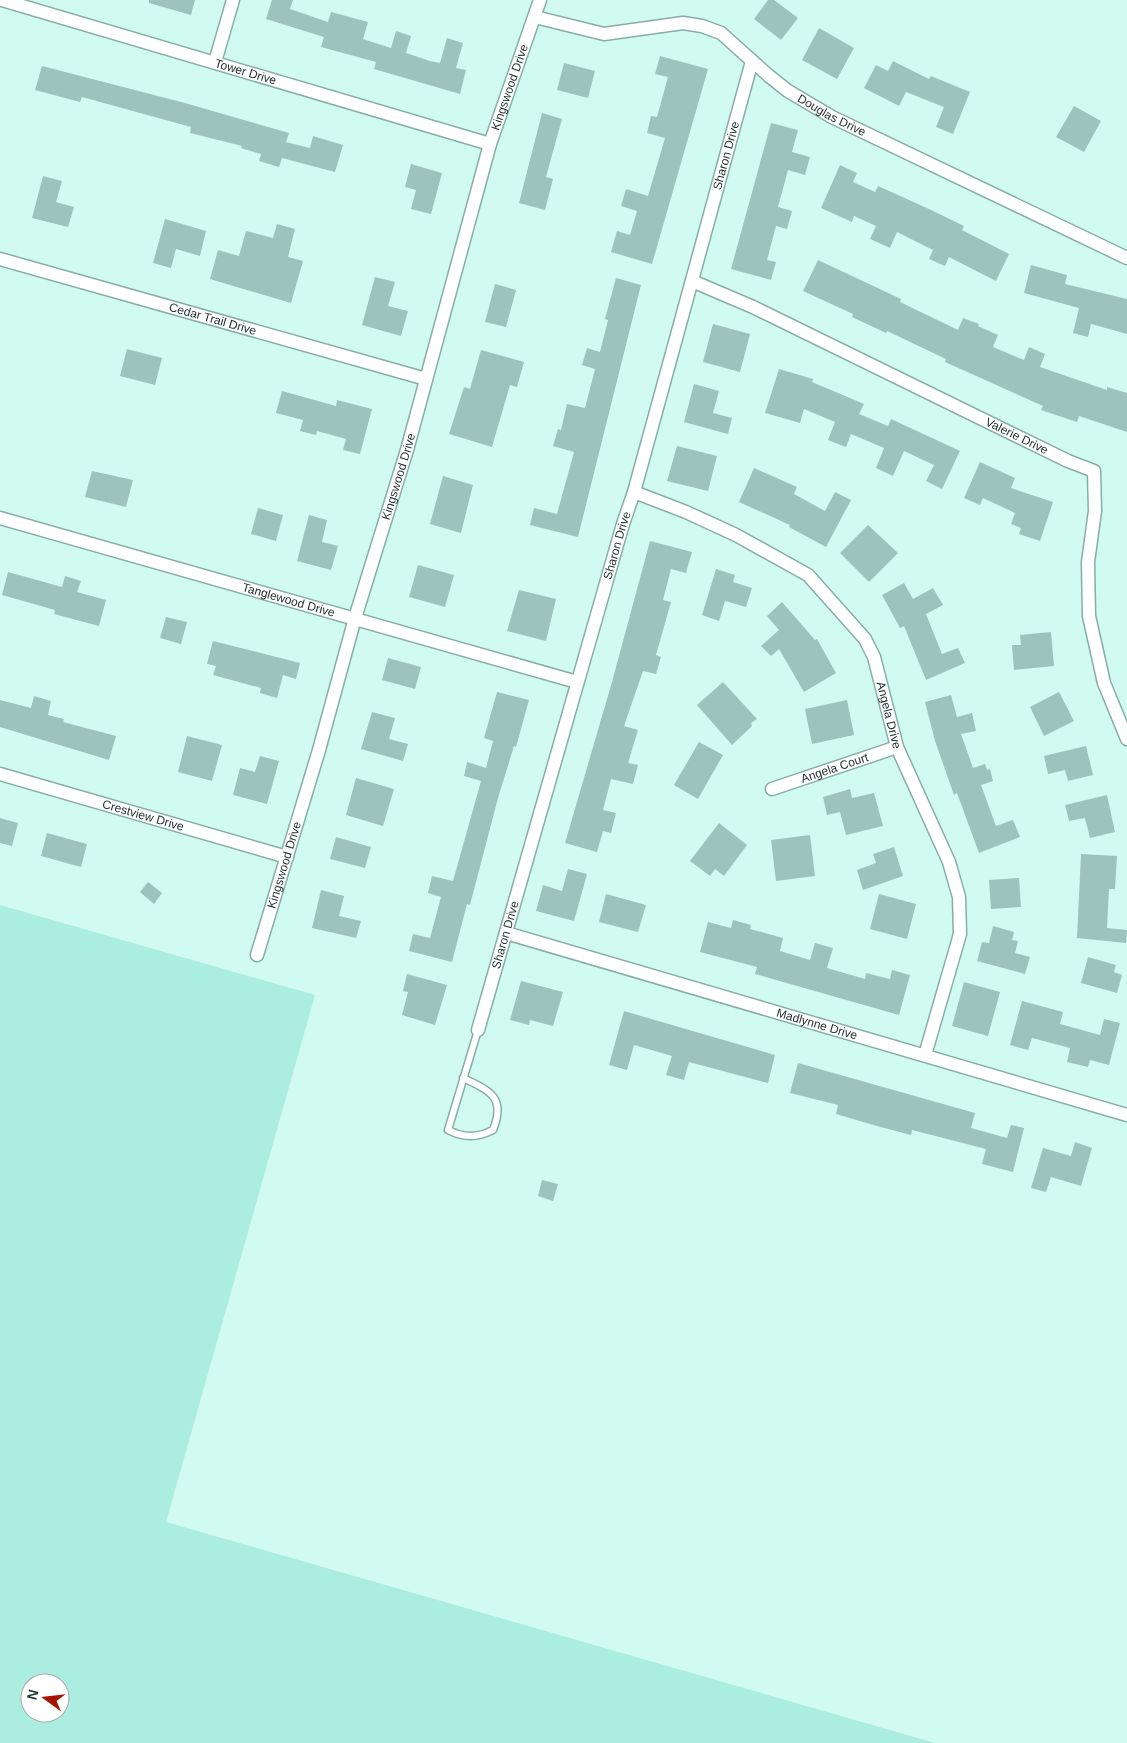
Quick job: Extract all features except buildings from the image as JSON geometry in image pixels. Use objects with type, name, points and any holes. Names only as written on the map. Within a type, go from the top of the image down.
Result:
[{"type":"street","name":"Tower Drive","points":[[2,0],[490,144]]},
{"type":"street","points":[[215,62],[233,0]]},
{"type":"street","name":"Kingswood Drive","points":[[258,955],[319,750],[355,618],[407,450],[490,144],[540,0]]},
{"type":"street","name":"Douglas Drive","points":[[535,17],[604,34],[682,23],[702,26],[721,33],[788,91],[832,117],[1127,258]]},
{"type":"street","name":"Sharon Drive","points":[[478,1030],[577,682],[634,492],[752,61]]},
{"type":"street","name":"Cedar Trail Drive","points":[[0,259],[426,380]]},
{"type":"street","name":"Valerie Drive","points":[[692,281],[752,307],[1068,461],[1094,471],[1095,511],[1088,562],[1089,616],[1104,683],[1127,739]]},
{"type":"street","name":"Angela Drive","points":[[634,492],[686,512],[736,535],[808,575],[865,639],[874,656],[897,747],[949,862],[959,897],[960,934],[925,1055]]},
{"type":"street","name":"Tanglewood Drive","points":[[0,518],[183,572],[355,618],[577,682]]},
{"type":"street","name":"Angela Court","points":[[772,789],[897,747]]},
{"type":"street","name":"Crestview Drive","points":[[0,774],[287,857]]},
{"type":"street","name":"Madlynne Drive","points":[[506,933],[1125,1114]]},
{"type":"street","points":[[1125,1114],[1127,1101]]},
{"type":"lane","points":[[464,1078],[486,1089],[496,1100],[499,1114],[493,1130],[478,1137],[458,1135],[448,1130],[478,1030]]},
{"type":"green space","points":[[0,905],[315,995],[166,1522],[935,1743],[0,1743]]}]
